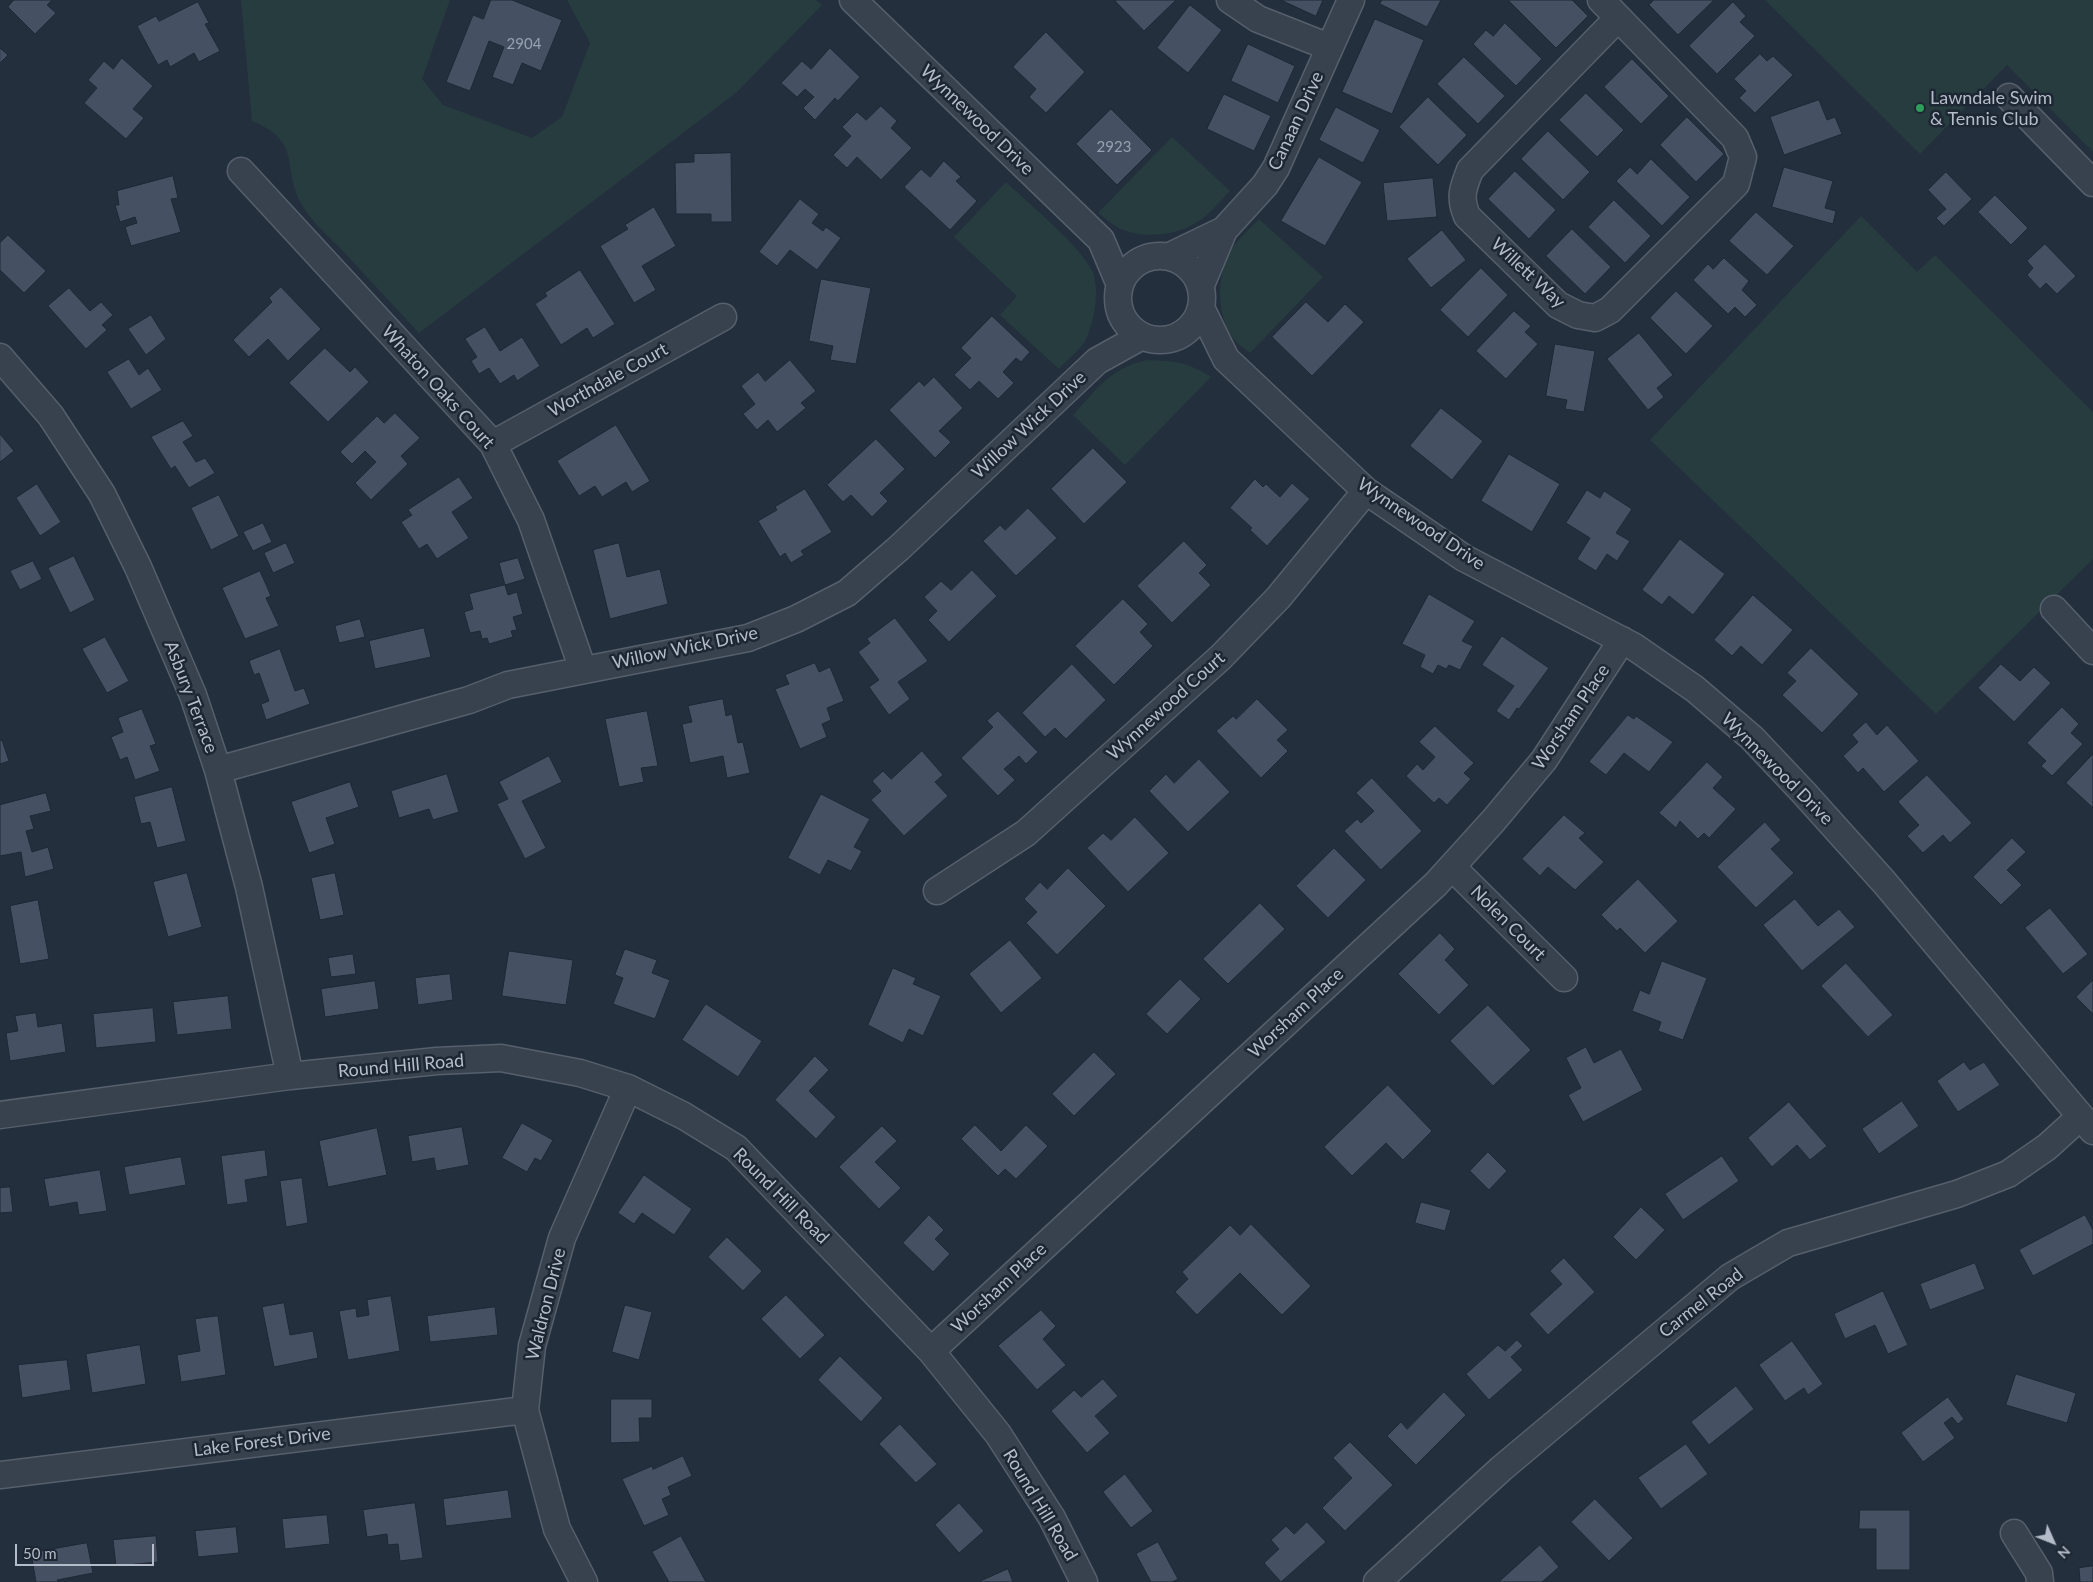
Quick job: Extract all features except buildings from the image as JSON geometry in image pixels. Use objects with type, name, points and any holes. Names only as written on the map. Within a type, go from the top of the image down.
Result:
[{"type":"street","name":"Wynnewood Drive","points":[[853,0],[1102,240],[1120,285],[1118,292],[1120,311]]},
{"type":"street","points":[[1230,0],[1258,19],[1330,47]]},
{"type":"street","name":"Canaan Drive","points":[[1201,296],[1224,230],[1265,185],[1276,168],[1351,0]]},
{"type":"street","name":"Willett Way","points":[[1610,9],[1735,138],[1743,157],[1736,184],[1610,310],[1595,318],[1578,315],[1558,305],[1468,216],[1462,203],[1463,188],[1470,170],[1610,9]]},
{"type":"street","points":[[2009,97],[2093,183]]},
{"type":"street","name":"Whaton Oaks Court","points":[[241,171],[493,444],[531,520],[583,670]]},
{"type":"street","name":"Canaan Drive","points":[[1163,256],[1224,230]]},
{"type":"street","name":"Wynnewood Drive","points":[[1102,240],[1163,256],[1189,268],[1226,359]]},
{"type":"street","points":[[1120,285],[1130,268],[1142,260],[1163,256]]},
{"type":"street","points":[[1174,337],[1191,326],[1201,296]]},
{"type":"street","points":[[1120,311],[1131,328],[1142,336]]},
{"type":"street","name":"Willow Wick Drive","points":[[1097,361],[1120,311]]},
{"type":"street","name":"Worthdale Court","points":[[493,444],[723,317]]},
{"type":"street","name":"Wynnewood Drive","points":[[1142,336],[1155,340],[1174,337],[1226,359],[1366,491],[1464,558],[1622,640],[1695,690],[1752,738],[1798,786],[1884,882],[2086,1124]]},
{"type":"street","name":"Willow Wick Drive","points":[[218,770],[469,700],[508,685],[748,638],[796,619],[847,593],[899,548],[1097,361],[1142,336]]},
{"type":"street","name":"Asbury Terrace","points":[[0,357],[51,416],[102,494],[138,567],[193,695],[218,770],[249,887],[290,1076]]},
{"type":"street","name":"Wynnewood Court","points":[[937,891],[1026,833],[1220,657],[1278,598],[1366,491]]},
{"type":"street","points":[[2054,609],[2093,651]]},
{"type":"street","name":"Worsham Place","points":[[931,1351],[1407,911],[1452,867],[1544,760],[1622,640]]},
{"type":"street","name":"Nolen Court","points":[[1452,867],[1564,978]]},
{"type":"street","name":"Round Hill Road","points":[[0,1115],[290,1076],[437,1061],[501,1058],[580,1073],[628,1088],[684,1116],[736,1148],[931,1351],[998,1434],[1052,1518],[1084,1582]]},
{"type":"street","name":"Waldron Drive","points":[[584,1582],[558,1529],[525,1410],[532,1346],[562,1238],[628,1088]]},
{"type":"street","name":"Carmel Road","points":[[1377,1582],[1502,1468],[1730,1277],[1788,1243],[1957,1194],[2008,1174],[2047,1146],[2086,1124]]},
{"type":"street","name":"Lake Forest Drive","points":[[0,1475],[525,1410]]},
{"type":"street","points":[[2014,1533],[2039,1574],[2040,1582]]},
{"type":"green space","points":[[241,0],[450,0],[422,79],[443,105],[532,138],[562,117],[590,43],[567,0],[816,0],[822,5],[737,92],[419,333],[309,215],[295,189],[285,146],[268,129],[252,121]]},
{"type":"green space","name":"Lawndale Swim & Tennis Club","points":[[1765,0],[2093,0],[2093,152],[2007,65],[1920,154]]},
{"type":"green space","points":[[1172,137],[1230,191],[1215,207],[1190,226],[1170,233],[1148,235],[1127,231],[1114,225],[1098,213]]},
{"type":"green space","points":[[1006,182],[1067,239],[1088,263],[1093,273],[1096,299],[1088,334],[1080,348],[1059,369],[1000,315],[1017,296],[954,237]]},
{"type":"green space","points":[[1861,216],[1917,272],[1935,255],[2093,412],[2093,559],[1936,714],[1650,440]]},
{"type":"green space","points":[[1259,219],[1323,277],[1250,353],[1235,340],[1227,328],[1223,316],[1220,291],[1221,278],[1229,254],[1235,244]]},
{"type":"green space","points":[[1147,360],[1188,365],[1211,377],[1125,465],[1073,415],[1097,388],[1113,374]]},
{"type":"place","name":"Lawndale Swim & Tennis Club","points":[[1920,108]]}]
